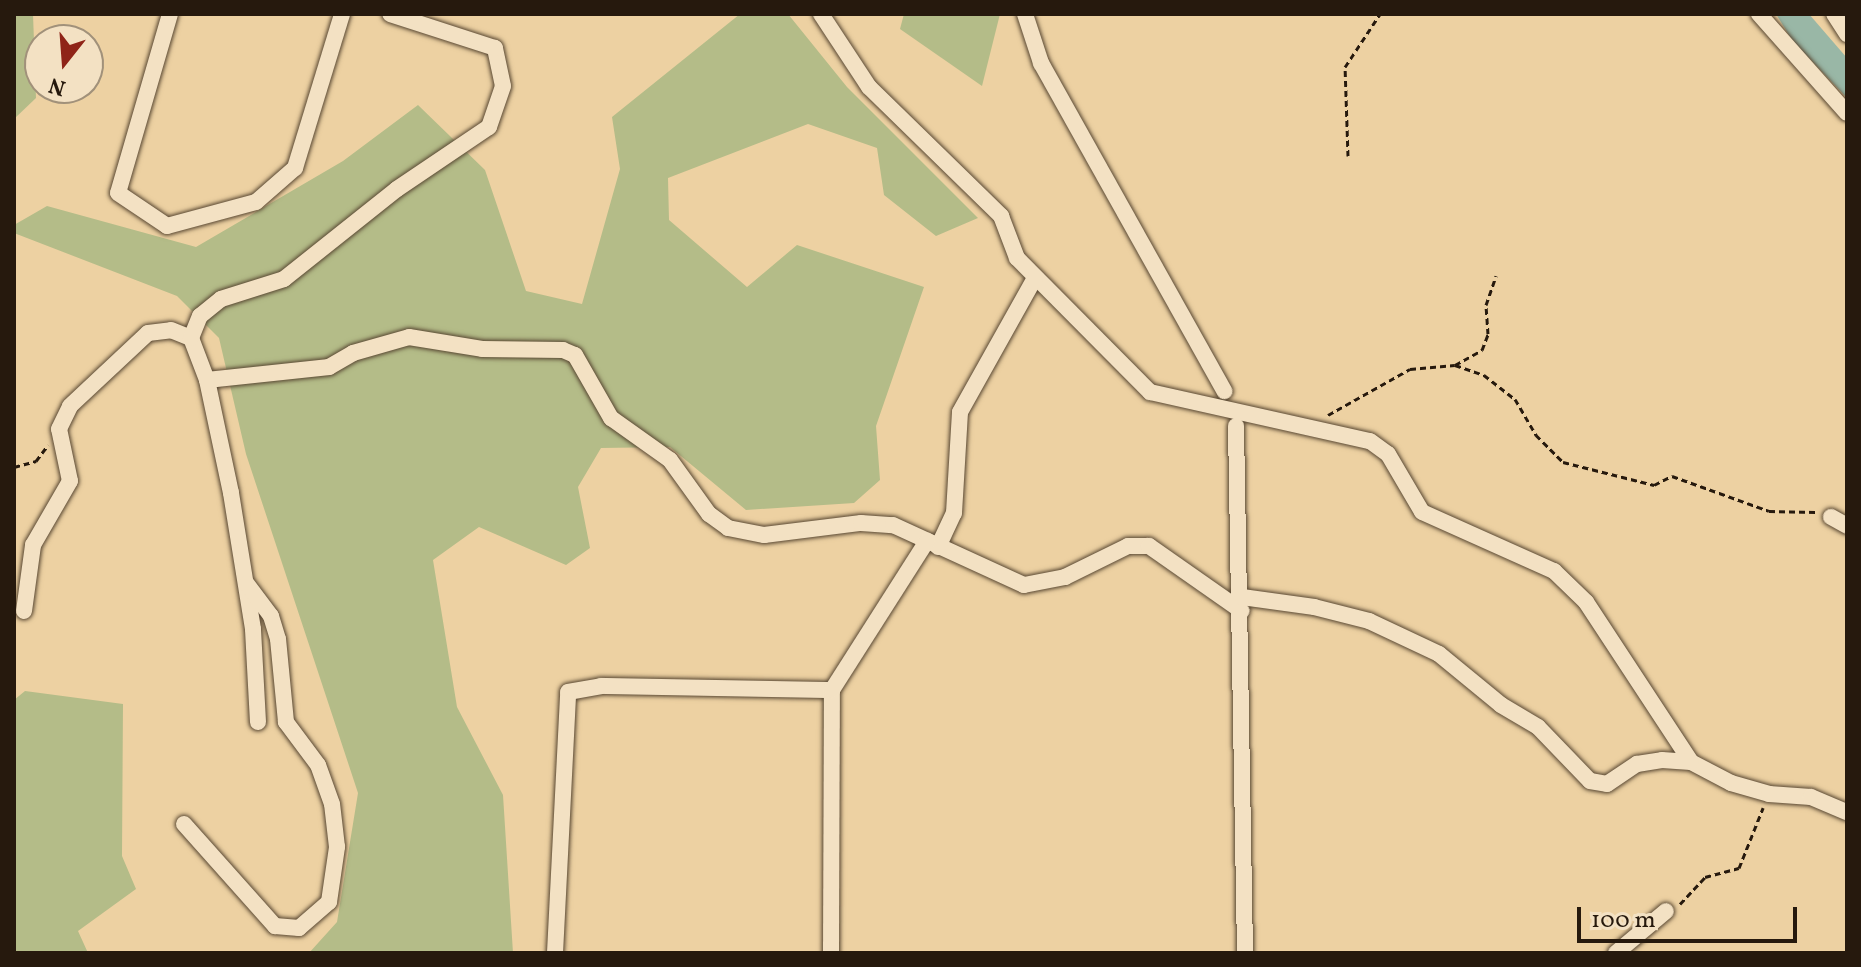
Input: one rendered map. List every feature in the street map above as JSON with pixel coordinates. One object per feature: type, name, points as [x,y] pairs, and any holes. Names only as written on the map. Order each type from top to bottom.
[{"type":"street","points":[[170,14],[118,193],[167,226],[256,202],[295,168],[342,14]]},
{"type":"street","points":[[258,722],[253,629],[207,380],[191,338],[200,316],[221,299],[284,279],[397,189],[489,127],[503,86],[495,48],[390,14]]},
{"type":"street","points":[[821,14],[869,87],[1001,216],[1017,258],[1150,392],[1370,441],[1388,454],[1422,512],[1554,571],[1586,602],[1691,762]]},
{"type":"street","points":[[1025,14],[1041,63],[1224,391]]},
{"type":"street","points":[[1759,14],[1847,113]]},
{"type":"street","points":[[1834,14],[1847,34]]},
{"type":"street","points":[[831,953],[832,690],[954,513],[960,412],[1035,278]]},
{"type":"street","points":[[24,611],[33,545],[70,481],[59,429],[70,406],[96,378],[148,333],[171,330],[191,338]]},
{"type":"street","points":[[207,380],[329,367],[353,353],[409,337],[482,349],[563,350],[575,355],[611,418],[670,460],[709,514],[728,528],[764,535],[877,523],[933,544],[1024,585],[1065,577],[1128,546],[1149,546],[1242,604],[1314,607],[1369,621],[1439,654],[1501,705],[1538,727],[1590,781],[1607,784],[1637,764],[1662,760],[1691,762],[1731,783],[1769,794],[1811,797],[1847,812]]},
{"type":"street","points":[[1236,426],[1242,604],[1245,953]]},
{"type":"street","points":[[1831,517],[1847,526]]},
{"type":"street","points":[[184,824],[275,926],[299,928],[329,902],[337,847],[332,804],[318,765],[286,722],[271,616],[243,579]]},
{"type":"street","points":[[555,953],[568,692],[601,686],[832,690]]},
{"type":"street","points":[[1616,953],[1666,911]]},
{"type":"path","points":[[1348,156],[1345,67],[1380,14]]},
{"type":"path","points":[[1455,365],[1487,344],[1486,305],[1496,276]]},
{"type":"path","points":[[1319,431],[1336,409],[1376,392],[1410,369],[1455,365],[1484,375],[1515,399],[1536,435],[1563,462],[1654,485],[1672,476],[1747,506],[1831,517]]},
{"type":"path","points":[[14,467],[36,461],[59,429]]},
{"type":"path","points":[[1666,911],[1683,902],[1705,877],[1739,868],[1769,794]]},
{"type":"green space","points":[[14,14],[33,14],[33,24],[24,24],[24,104],[30,104],[14,119]]},
{"type":"green space","points":[[740,14],[788,14],[847,87],[978,218],[936,236],[884,195],[877,148],[808,124],[668,178],[669,220],[747,287],[797,245],[924,287],[876,426],[880,480],[854,503],[746,510],[670,447],[601,448],[578,487],[590,548],[566,565],[479,527],[433,560],[457,707],[503,795],[513,953],[309,953],[337,922],[358,793],[246,454],[219,338],[177,296],[14,233],[14,225],[47,206],[196,247],[343,161],[418,105],[485,170],[526,291],[582,304],[620,169],[612,117]]},
{"type":"green space","points":[[904,14],[1000,14],[982,86],[900,29]]},
{"type":"green space","points":[[25,691],[123,704],[122,856],[136,889],[78,931],[88,953],[14,953],[14,700]]},
{"type":"shaded area","points":[[1776,14],[1809,14],[1847,58],[1847,98],[1792,40]]}]
